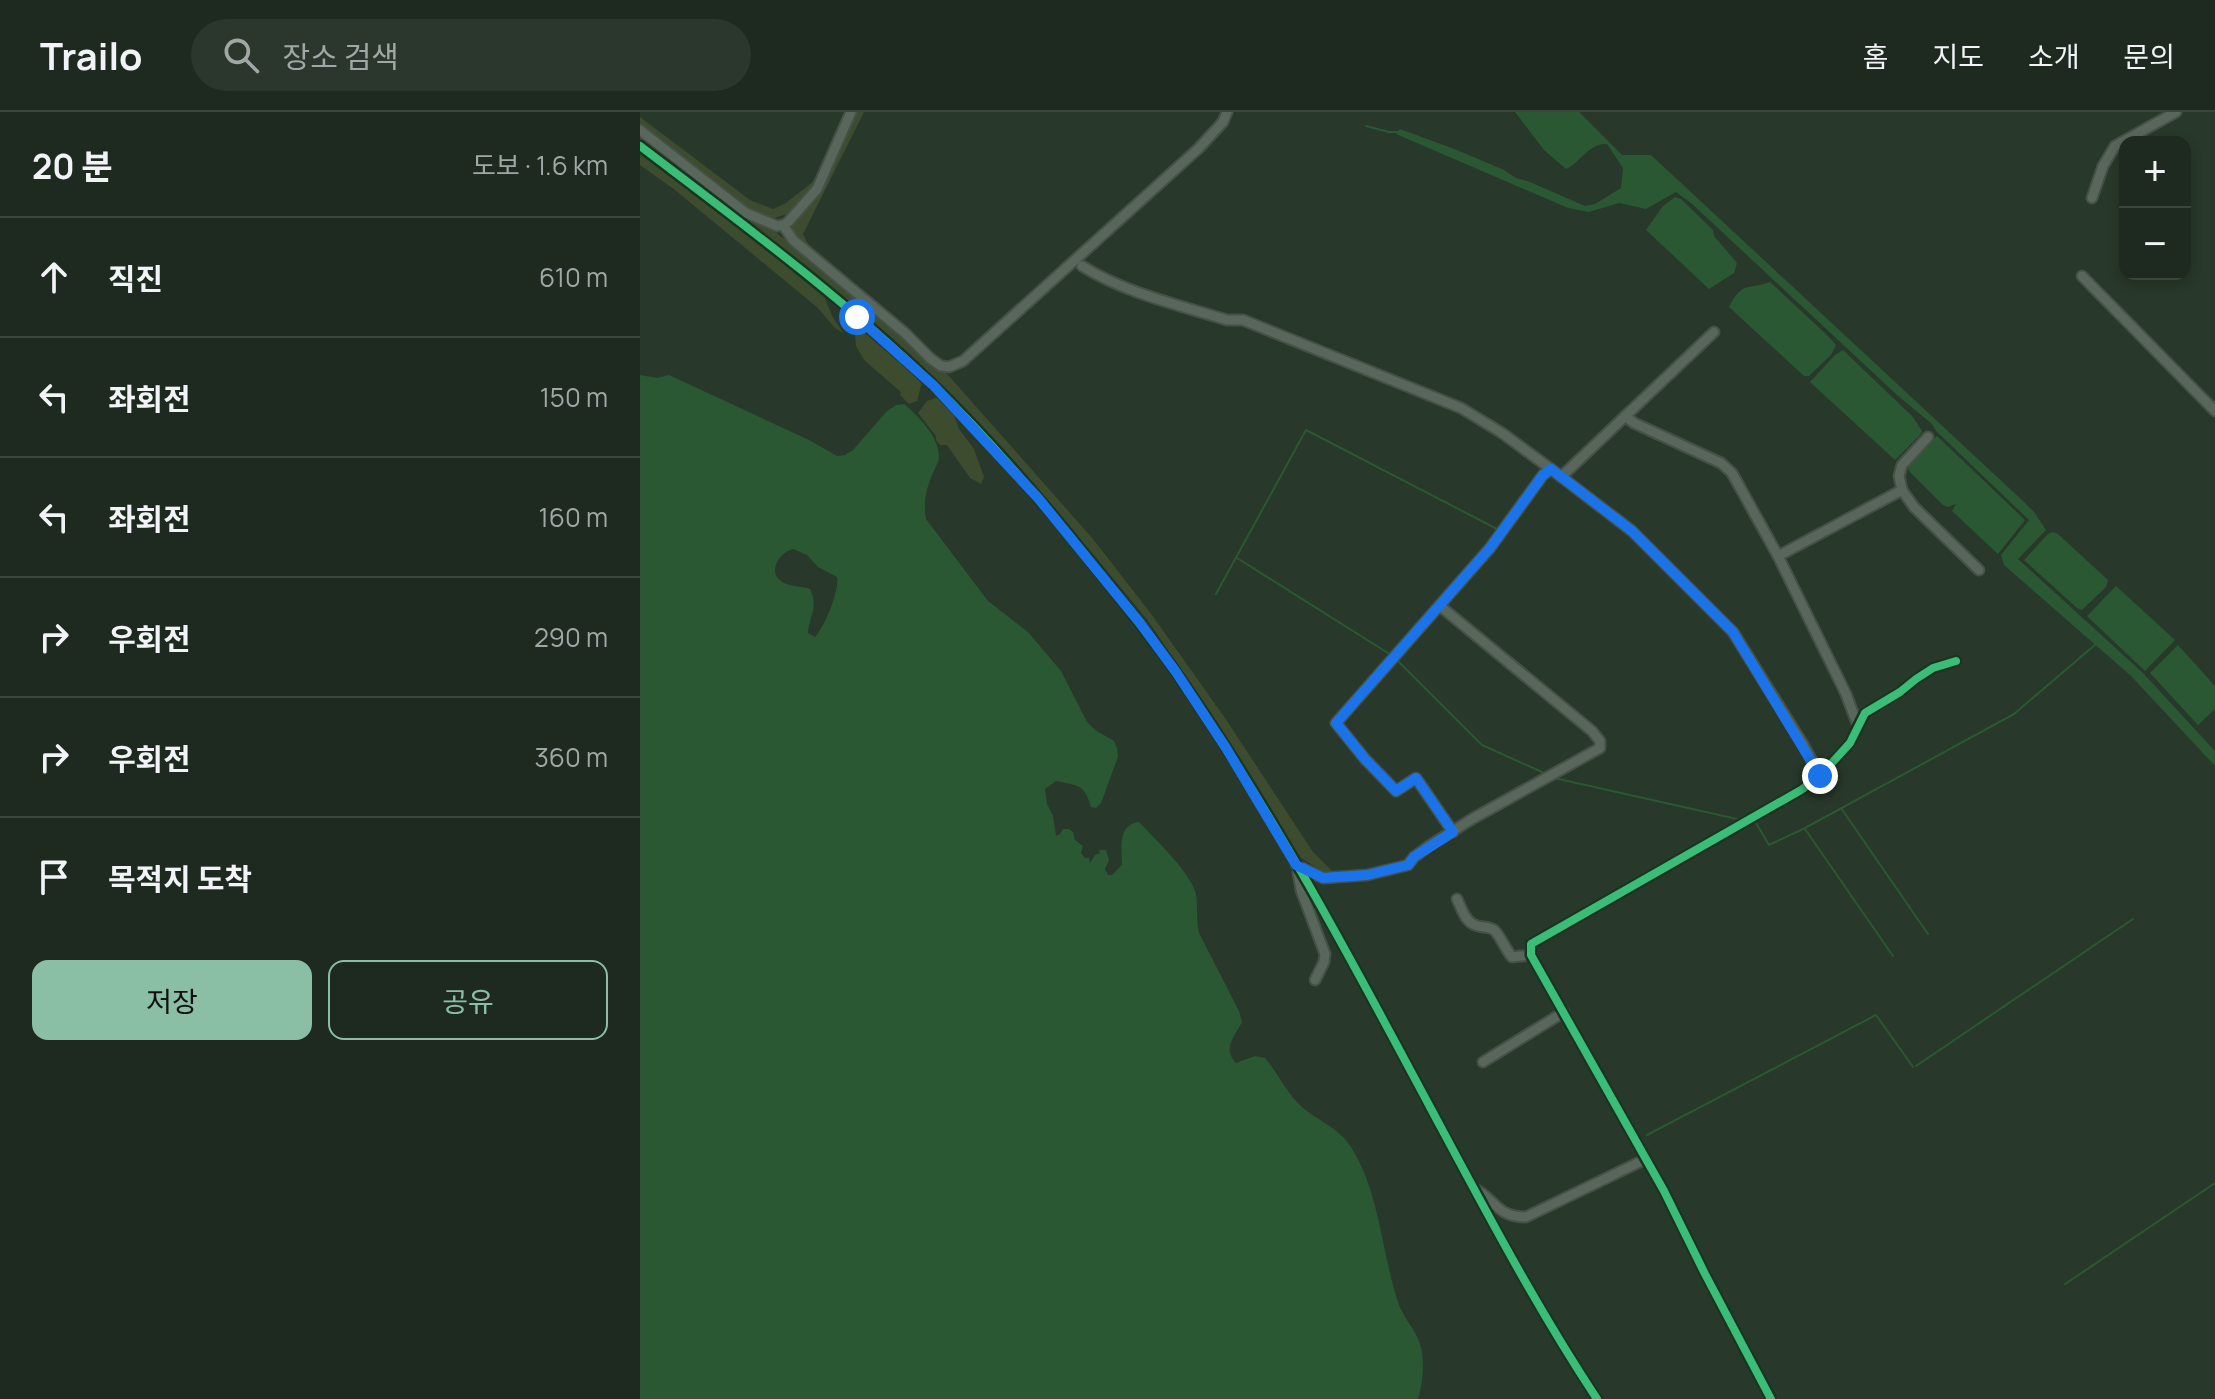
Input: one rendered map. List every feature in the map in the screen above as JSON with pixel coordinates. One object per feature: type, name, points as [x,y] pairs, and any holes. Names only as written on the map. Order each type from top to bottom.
[{"type":"street","points":[[640,130],[746,213],[772,224],[783,225],[817,189],[851,112]]},
{"type":"street","points":[[783,225],[793,240],[893,323],[931,359],[949,367],[963,361],[1199,148],[1223,122],[1227,112]]},
{"type":"street","points":[[2092,198],[2103,166],[2115,146],[2176,112]]},
{"type":"street","points":[[640,146],[809,277],[934,386],[1038,498],[1140,623],[1233,759],[1296,865],[1550,1325],[1597,1399]]},
{"type":"street","points":[[729,215],[746,213]]},
{"type":"street","points":[[1082,266],[1137,291],[1227,320],[1243,320],[1461,408],[1502,433],[1632,531],[1733,632],[1820,776]]},
{"type":"street","points":[[2082,276],[2215,411]]},
{"type":"street","points":[[1561,477],[1714,332]]},
{"type":"street","points":[[1625,416],[1721,463],[1732,473],[1778,556],[1846,694],[1858,726]]},
{"type":"street","points":[[1928,437],[1902,465],[1899,476],[1902,490],[1914,507],[1979,570]]},
{"type":"street","points":[[1453,832],[1416,778],[1396,791],[1336,723],[1490,548],[1543,475],[1551,469]]},
{"type":"street","points":[[1778,556],[1902,490]]},
{"type":"street","points":[[1296,865],[1323,878],[1367,875],[1408,865],[1414,857],[1472,819],[1600,748],[1601,744],[1592,731],[1440,606]]},
{"type":"street","points":[[1771,1399],[1664,1191],[1531,955],[1531,944],[1801,790],[1820,776],[1850,743],[1865,713],[1933,668],[1956,661]]},
{"type":"street","points":[[1296,865],[1301,890],[1325,954],[1315,980]]},
{"type":"street","points":[[1457,899],[1469,922],[1496,932],[1512,957],[1531,955]]},
{"type":"street","points":[[1483,1062],[1564,1012]]},
{"type":"street","points":[[1474,1189],[1500,1211],[1514,1217],[1526,1217],[1646,1159]]},
{"type":"shaded area","points":[[856,112],[864,112],[803,234],[810,248],[796,240],[791,232],[793,223],[823,180]]},
{"type":"shaded area","points":[[1515,112],[1579,112],[1622,155],[1651,155],[2022,500],[2046,530],[2018,559],[2143,673],[2215,751],[2215,766],[2131,676],[2004,565],[2001,555],[2029,520],[1932,424],[1691,203],[1676,192],[1646,209],[1619,203],[1589,212],[1568,208],[1396,134],[1400,129],[1457,150],[1585,206],[1595,204],[1621,188],[1623,168],[1607,144],[1595,146],[1566,169],[1544,150]]},
{"type":"shaded area","points":[[640,117],[750,200],[773,209],[786,203],[815,180],[806,197],[787,214],[775,218],[750,212],[640,125]]},
{"type":"shaded area","points":[[640,152],[747,233],[825,298],[844,334],[818,308],[675,190],[640,165]]},
{"type":"shaded area","points":[[1675,197],[1681,199],[1713,230],[1714,236],[1737,263],[1734,273],[1709,289],[1646,230],[1663,206]]},
{"type":"shaded area","points":[[741,216],[762,223],[793,245],[949,376],[1093,539],[1152,615],[1225,718],[1313,852],[1336,875],[1324,873],[1297,855],[1222,732],[1149,622],[1019,469],[942,388],[890,340]]},
{"type":"shaded area","points":[[1770,282],[1836,345],[1831,355],[1809,376],[1804,376],[1729,307],[1742,290]]},
{"type":"shaded area","points":[[839,311],[922,382],[917,401],[909,404],[900,395],[901,392],[864,360],[856,346],[855,335]]},
{"type":"shaded area","points":[[1843,350],[1912,416],[1922,431],[1895,460],[1810,382]]},
{"type":"shaded area","points":[[640,375],[657,378],[669,375],[837,456],[853,450],[887,411],[904,404],[927,427],[938,449],[939,459],[926,497],[926,519],[988,601],[1028,632],[1061,671],[1087,722],[1114,741],[1117,748],[1118,757],[1101,803],[1096,808],[1091,807],[1086,794],[1075,785],[1056,781],[1045,789],[1056,836],[1063,829],[1073,832],[1075,840],[1083,846],[1081,853],[1089,858],[1090,863],[1100,853],[1099,850],[1106,850],[1109,860],[1105,869],[1108,875],[1112,875],[1122,865],[1124,832],[1139,822],[1187,876],[1196,894],[1199,933],[1242,1022],[1231,1042],[1232,1058],[1236,1063],[1255,1056],[1265,1058],[1297,1102],[1344,1138],[1359,1162],[1374,1201],[1398,1302],[1422,1350],[1420,1393],[1418,1399],[640,1399]],"holes":[[[793,549],[807,555],[818,567],[837,577],[830,608],[815,637],[808,633],[814,607],[810,589],[784,583],[775,569],[779,559],[788,551]]]},
{"type":"shaded area","points":[[938,397],[953,412],[959,429],[974,449],[984,477],[981,484],[970,478],[947,445],[940,445],[918,413],[927,401]]},
{"type":"shaded area","points":[[1937,436],[2025,520],[1998,554],[1952,511],[1956,504],[1943,505],[1908,470],[1916,456]]},
{"type":"shaded area","points":[[2053,532],[2108,580],[2106,587],[2082,610],[2024,560]]},
{"type":"shaded area","points":[[2116,586],[2175,640],[2145,671],[2087,616]]},
{"type":"shaded area","points":[[2178,645],[2215,686],[2215,709],[2198,725],[2150,673]]},
{"type":"waterway","points":[[1366,126],[1400,132]]},
{"type":"waterway","points":[[1216,594],[1306,430],[1497,529]]},
{"type":"waterway","points":[[1237,558],[1391,655]]},
{"type":"waterway","points":[[1755,821],[1769,845],[1805,828],[2014,714],[2096,644]]},
{"type":"waterway","points":[[1396,659],[1482,745],[1544,773]]},
{"type":"waterway","points":[[1554,778],[1737,819]]},
{"type":"waterway","points":[[1841,808],[1928,934]]},
{"type":"waterway","points":[[1805,829],[1893,956]]},
{"type":"waterway","points":[[1916,1066],[2133,919]]},
{"type":"waterway","points":[[1647,1135],[1876,1015],[1913,1067]]},
{"type":"waterway","points":[[2065,1284],[2215,1183]]},
{"type":"cycle path","points":[[640,146],[826,291],[932,384],[1028,486],[1141,626],[1210,723],[1277,831],[1340,940],[1510,1255],[1597,1399]]},
{"type":"cycle path","points":[[1771,1399],[1664,1191],[1531,955],[1531,944],[1801,790],[1820,776],[1850,743],[1865,713],[1933,668],[1956,661]]},
{"type":"route","points":[[857,317],[934,386],[1038,498],[1176,672],[1296,865],[1323,878],[1367,875],[1408,865],[1414,857],[1453,832],[1416,778],[1396,791],[1336,723],[1490,548],[1543,475],[1551,469],[1632,531],[1733,632],[1820,776]]}]
